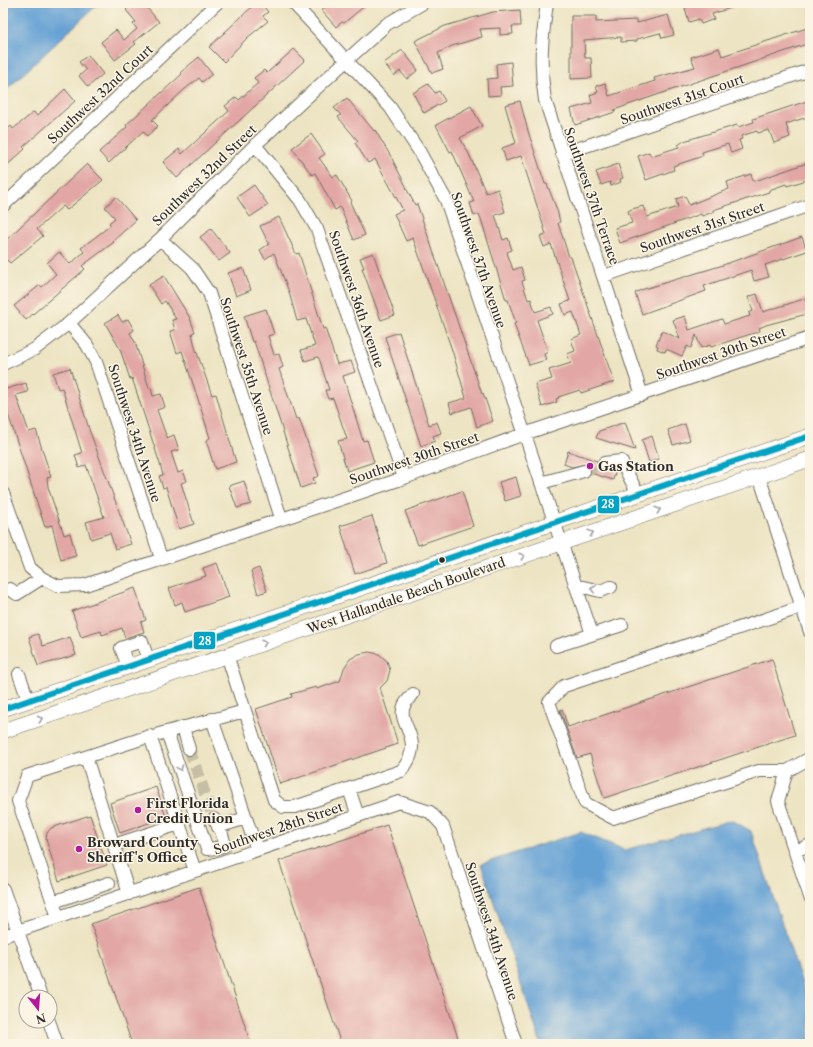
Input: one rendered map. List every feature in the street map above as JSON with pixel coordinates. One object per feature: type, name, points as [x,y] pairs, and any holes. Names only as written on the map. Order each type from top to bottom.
[{"type":"main road","name":"West Hallandale Beach Boulevard","points":[[3,709],[810,436]]},
{"type":"main road","points":[[759,476],[763,469],[772,462],[810,450]]},
{"type":"main road","name":"West Hallandale Beach Boulevard","points":[[3,731],[810,459]]},
{"type":"main road","points":[[227,655],[249,634],[321,610],[339,595]]},
{"type":"main road","points":[[114,694],[133,677],[203,653],[218,636]]},
{"type":"street","name":"Southwest 32nd Court","points":[[3,206],[217,3]]},
{"type":"street","name":"Southwest 37th Avenue","points":[[293,3],[390,107],[419,150],[446,200],[592,634]]},
{"type":"street","name":"Southwest 32nd Street","points":[[3,364],[34,349],[68,323],[160,239],[255,145],[347,60],[387,24],[423,3]]},
{"type":"street","name":"Southwest 37th Terrace","points":[[547,3],[540,51],[540,74],[545,100],[642,395]]},
{"type":"street","name":"Southwest 31st Court","points":[[562,154],[810,70]]},
{"type":"street","name":"Southwest 36th Avenue","points":[[255,145],[300,200],[317,229],[404,478]]},
{"type":"street","name":"Southwest 31st Street","points":[[604,276],[810,205]]},
{"type":"street","name":"Southwest 35th Avenue","points":[[160,239],[192,268],[209,293],[281,518]]},
{"type":"street","name":"Southwest 34th Avenue","points":[[68,323],[87,345],[96,362],[161,558]]},
{"type":"street","name":"Southwest 30th Street","points":[[3,493],[30,568],[42,578],[58,586],[85,585],[161,558],[404,478],[524,434],[810,338]]},
{"type":"street","points":[[604,463],[621,460],[638,494]]},
{"type":"street","points":[[541,484],[584,471]]},
{"type":"street","points":[[759,476],[810,632]]},
{"type":"street","points":[[3,591],[10,589],[17,594],[42,578]]},
{"type":"street","points":[[575,585],[600,591],[611,587]]},
{"type":"street","points":[[802,607],[564,686],[549,702],[584,803],[613,818],[759,771],[787,771],[810,758]]},
{"type":"street","points":[[556,646],[622,625]]},
{"type":"street","points":[[227,655],[274,800],[283,807],[295,807],[402,771],[410,761],[413,752],[411,736],[403,714],[403,707],[413,694]]},
{"type":"street","points":[[19,674],[28,700]]},
{"type":"street","points":[[58,917],[18,801],[27,776],[150,736],[244,711]]},
{"type":"street","points":[[212,719],[257,850]]},
{"type":"street","points":[[183,727],[189,749]]},
{"type":"street","points":[[167,732],[207,849],[224,845],[216,823],[246,818]]},
{"type":"street","points":[[150,736],[195,871]]},
{"type":"street","points":[[86,757],[129,894]]},
{"type":"street","points":[[787,771],[778,801],[810,896]]},
{"type":"street","points":[[349,789],[358,816]]},
{"type":"street","name":"Southwest 28th Street","points":[[3,936],[399,802],[430,812],[443,826]]},
{"type":"street","points":[[114,846],[179,824]]},
{"type":"street","name":"Southwest 34th Avenue","points":[[443,826],[516,1044]]},
{"type":"street","points":[[795,851],[810,846]]},
{"type":"street","points":[[53,902],[109,883]]},
{"type":"street","points":[[3,889],[37,989]]},
{"type":"street","points":[[52,1029],[57,1044]]},
{"type":"water","points":[[3,3],[99,3],[3,93]]},
{"type":"water","points":[[732,820],[751,831],[810,1007],[810,1044],[541,1044],[481,864],[581,832],[625,850]]},
{"type":"building","points":[[134,3],[143,3],[159,22],[134,42],[136,44],[115,60],[101,42],[116,30],[124,40],[137,29],[133,24],[136,22],[126,10]]},
{"type":"building","points":[[256,3],[261,3],[268,12],[263,16],[268,21],[247,38],[224,62],[209,47]]},
{"type":"building","points":[[330,3],[368,3],[344,23],[342,22],[336,27],[321,10]]},
{"type":"building","points":[[699,3],[739,3],[740,5],[712,14],[714,19],[701,24],[699,19],[689,22],[685,8]]},
{"type":"building","points":[[520,10],[521,26],[512,26],[513,34],[500,35],[500,28],[480,29],[482,37],[452,46],[438,53],[443,69],[432,73],[415,41],[445,26],[493,12]]},
{"type":"building","points":[[668,15],[674,35],[662,38],[660,33],[637,39],[637,41],[621,42],[621,37],[584,40],[585,58],[591,58],[592,78],[571,79],[571,16],[596,16],[596,22],[637,20],[637,23]]},
{"type":"building","points":[[810,27],[810,43],[648,98],[614,110],[615,112],[575,125],[571,109],[592,103],[590,95],[598,92],[596,86],[605,83],[609,96],[655,81],[654,78],[695,67],[691,57],[719,48],[722,56]]},
{"type":"building","points":[[294,49],[305,60],[177,178],[163,162],[179,149],[182,154],[229,111],[225,106],[236,97],[239,100],[258,83],[254,78],[264,70],[267,73]]},
{"type":"building","points":[[402,50],[418,70],[407,79],[400,71],[394,76],[384,63]]},
{"type":"building","points":[[88,55],[103,74],[88,87],[79,76],[86,70],[79,62]]},
{"type":"building","points":[[199,57],[212,74],[202,82],[199,78],[185,89],[152,120],[158,126],[147,136],[143,131],[109,163],[99,152],[182,74],[181,72]]},
{"type":"building","points":[[511,62],[513,86],[500,87],[501,95],[488,96],[487,79],[497,78],[496,64]]},
{"type":"building","points":[[428,84],[435,93],[439,91],[445,101],[424,113],[413,93]]},
{"type":"building","points":[[65,89],[75,101],[23,147],[25,149],[3,169],[3,133],[11,126],[13,129],[34,112],[37,116]]},
{"type":"building","points":[[347,98],[374,131],[375,130],[390,155],[415,205],[417,204],[482,394],[483,393],[493,421],[477,427],[471,407],[452,413],[449,403],[466,398],[452,350],[413,238],[406,241],[394,214],[403,210],[375,159],[368,163],[355,143],[358,141],[338,117],[341,115],[334,108]]},
{"type":"building","points":[[810,100],[810,116],[786,124],[790,137],[774,143],[769,130],[758,133],[757,131],[741,136],[742,139],[739,140],[742,149],[731,153],[728,144],[702,152],[703,155],[700,157],[673,166],[674,170],[646,180],[638,156],[649,152],[651,156],[679,147],[678,145],[684,141],[737,125],[738,127],[754,122],[753,119]]},
{"type":"building","points":[[520,101],[545,184],[547,184],[557,210],[560,222],[558,223],[569,257],[571,257],[614,382],[581,393],[580,390],[558,397],[559,398],[556,399],[557,402],[542,407],[535,384],[552,379],[549,370],[571,363],[567,354],[575,351],[571,339],[581,335],[573,312],[565,315],[561,304],[570,301],[551,244],[544,247],[540,236],[546,234],[521,156],[506,161],[502,148],[516,143],[505,105]]},
{"type":"building","points":[[471,106],[482,126],[460,138],[469,154],[486,193],[498,189],[505,212],[495,215],[503,240],[508,238],[512,250],[507,252],[513,270],[521,267],[525,280],[522,281],[528,300],[531,299],[535,312],[551,307],[553,314],[537,320],[548,352],[544,354],[546,360],[529,365],[514,324],[516,323],[508,300],[506,300],[481,219],[479,214],[474,216],[470,203],[474,202],[452,151],[450,152],[436,125]]},
{"type":"building","points":[[311,134],[325,154],[319,158],[333,177],[337,175],[352,201],[350,202],[365,235],[354,240],[340,207],[335,210],[315,173],[312,175],[292,148]]},
{"type":"building","points":[[810,162],[810,179],[787,186],[786,184],[769,190],[769,192],[713,210],[713,212],[702,216],[701,214],[620,243],[615,228],[632,223],[628,211],[632,209],[643,206],[647,217],[678,207],[676,199],[685,196],[689,205],[729,189],[727,182],[751,174],[753,181],[755,181]]},
{"type":"building","points":[[87,164],[103,180],[67,210],[63,206],[37,229],[43,236],[10,263],[7,260],[3,263],[3,243]]},
{"type":"building","points":[[618,164],[623,178],[620,179],[621,182],[611,186],[610,182],[601,185],[596,172]]},
{"type":"building","points":[[254,185],[268,205],[250,217],[237,197]]},
{"type":"building","points":[[116,197],[136,220],[113,241],[114,242],[82,266],[85,269],[26,320],[14,306],[40,285],[42,287],[56,274],[47,263],[59,252],[70,264],[84,252],[81,248],[111,225],[109,223],[115,218],[105,207]]},
{"type":"building","points":[[279,217],[296,254],[299,253],[323,329],[325,328],[337,364],[351,361],[355,372],[343,376],[363,441],[367,440],[374,462],[347,471],[338,441],[347,439],[333,398],[328,399],[325,390],[329,390],[320,361],[318,357],[305,361],[301,350],[315,346],[306,319],[297,321],[289,292],[274,253],[265,259],[260,250],[269,244],[260,226]]},
{"type":"building","points":[[211,229],[230,253],[219,261],[200,237]]},
{"type":"building","points":[[802,237],[807,251],[765,265],[769,277],[754,281],[751,270],[704,286],[706,291],[642,314],[635,293],[641,290],[720,266]]},
{"type":"building","points":[[373,253],[395,315],[381,320],[362,268],[364,268],[360,258]]},
{"type":"building","points":[[243,268],[251,290],[236,296],[228,273]]},
{"type":"building","points":[[164,276],[190,318],[195,332],[192,333],[195,347],[212,395],[216,394],[236,462],[215,469],[206,440],[210,438],[198,399],[182,351],[177,353],[170,331],[175,330],[172,320],[176,319],[165,301],[161,304],[149,285]]},
{"type":"building","points":[[757,294],[763,312],[810,297],[810,313],[766,325],[759,328],[760,331],[711,347],[710,345],[701,348],[696,335],[691,348],[687,346],[682,356],[666,349],[665,352],[657,349],[658,346],[656,345],[662,331],[680,339],[673,320],[685,316],[689,330],[722,319],[724,324],[750,316],[749,313],[753,311],[748,297]]},
{"type":"building","points":[[266,309],[274,334],[268,336],[274,355],[279,354],[283,367],[279,369],[296,419],[299,418],[319,476],[313,478],[315,483],[301,488],[254,341],[252,342],[244,316]]},
{"type":"building","points":[[118,315],[122,322],[128,319],[134,330],[130,333],[135,342],[149,388],[151,388],[153,396],[161,394],[165,407],[157,410],[167,438],[174,435],[179,450],[171,452],[178,473],[183,471],[187,481],[181,483],[194,524],[179,529],[166,487],[163,488],[159,476],[163,475],[160,464],[132,378],[130,379],[120,349],[105,323]]},
{"type":"building","points":[[399,332],[429,425],[437,422],[441,433],[433,436],[435,441],[421,446],[385,337]]},
{"type":"building","points":[[70,368],[90,432],[131,544],[115,549],[110,533],[91,539],[86,522],[104,517],[86,465],[79,468],[75,455],[82,453],[62,388],[58,389],[53,373]]},
{"type":"building","points":[[26,383],[28,392],[16,395],[29,432],[36,430],[51,477],[47,478],[48,487],[64,535],[70,533],[76,556],[61,560],[52,525],[45,527],[8,414],[6,414],[3,405],[3,390]]},
{"type":"building","points":[[625,422],[635,450],[596,438],[599,431]]},
{"type":"building","points":[[685,424],[690,440],[673,445],[668,430]]},
{"type":"building","points":[[652,436],[659,459],[649,462],[642,440]]},
{"type":"building","name":"Gas Station","points":[[568,451],[597,461],[598,467],[601,470],[616,469],[613,480],[591,473],[591,469],[586,464],[572,467],[564,464]]},
{"type":"building","points":[[516,477],[521,496],[505,501],[499,482]]},
{"type":"building","points":[[244,481],[251,504],[237,508],[229,486]]},
{"type":"building","points":[[462,491],[473,526],[418,545],[405,511]]},
{"type":"building","points":[[372,516],[387,563],[355,574],[340,526]]},
{"type":"building","points":[[217,563],[229,597],[185,612],[182,602],[175,605],[169,588],[206,576],[203,568]]},
{"type":"building","points":[[259,568],[267,591],[258,594],[251,571]]},
{"type":"building","points":[[135,588],[146,620],[141,622],[144,632],[125,638],[122,628],[102,635],[101,631],[81,637],[72,611]]},
{"type":"building","points":[[38,634],[43,646],[70,637],[76,655],[38,666],[29,637]]},
{"type":"building","points":[[369,652],[379,654],[387,661],[390,670],[387,681],[380,688],[398,744],[280,784],[256,709],[292,697],[291,694],[316,687],[317,689],[340,681],[344,668],[350,659],[359,654]]},
{"type":"building","points":[[772,659],[795,735],[604,798],[590,754],[577,758],[560,710],[562,709],[568,727]]},
{"type":"building","name":"First Florida Credit Union","points":[[156,787],[166,817],[120,833],[110,803]]},
{"type":"building","points":[[90,815],[107,865],[59,881],[46,839],[47,833],[51,828]]},
{"type":"building","points":[[387,825],[460,1044],[341,1044],[279,861]]},
{"type":"building","points":[[199,887],[251,1044],[132,1044],[91,924]]},
{"type":"tunnel","points":[[584,471],[604,463]]},
{"type":"tunnel","points":[[189,749],[214,819]]},
{"type":"transit line","name":"28","points":[[3,709],[810,436]]},
{"type":"place","name":"Gas Station","points":[[590,466]]},
{"type":"place","name":"First Florida Credit Union","points":[[138,810]]},
{"type":"place","name":"Broward County Sheriff's Office","points":[[79,849]]}]
